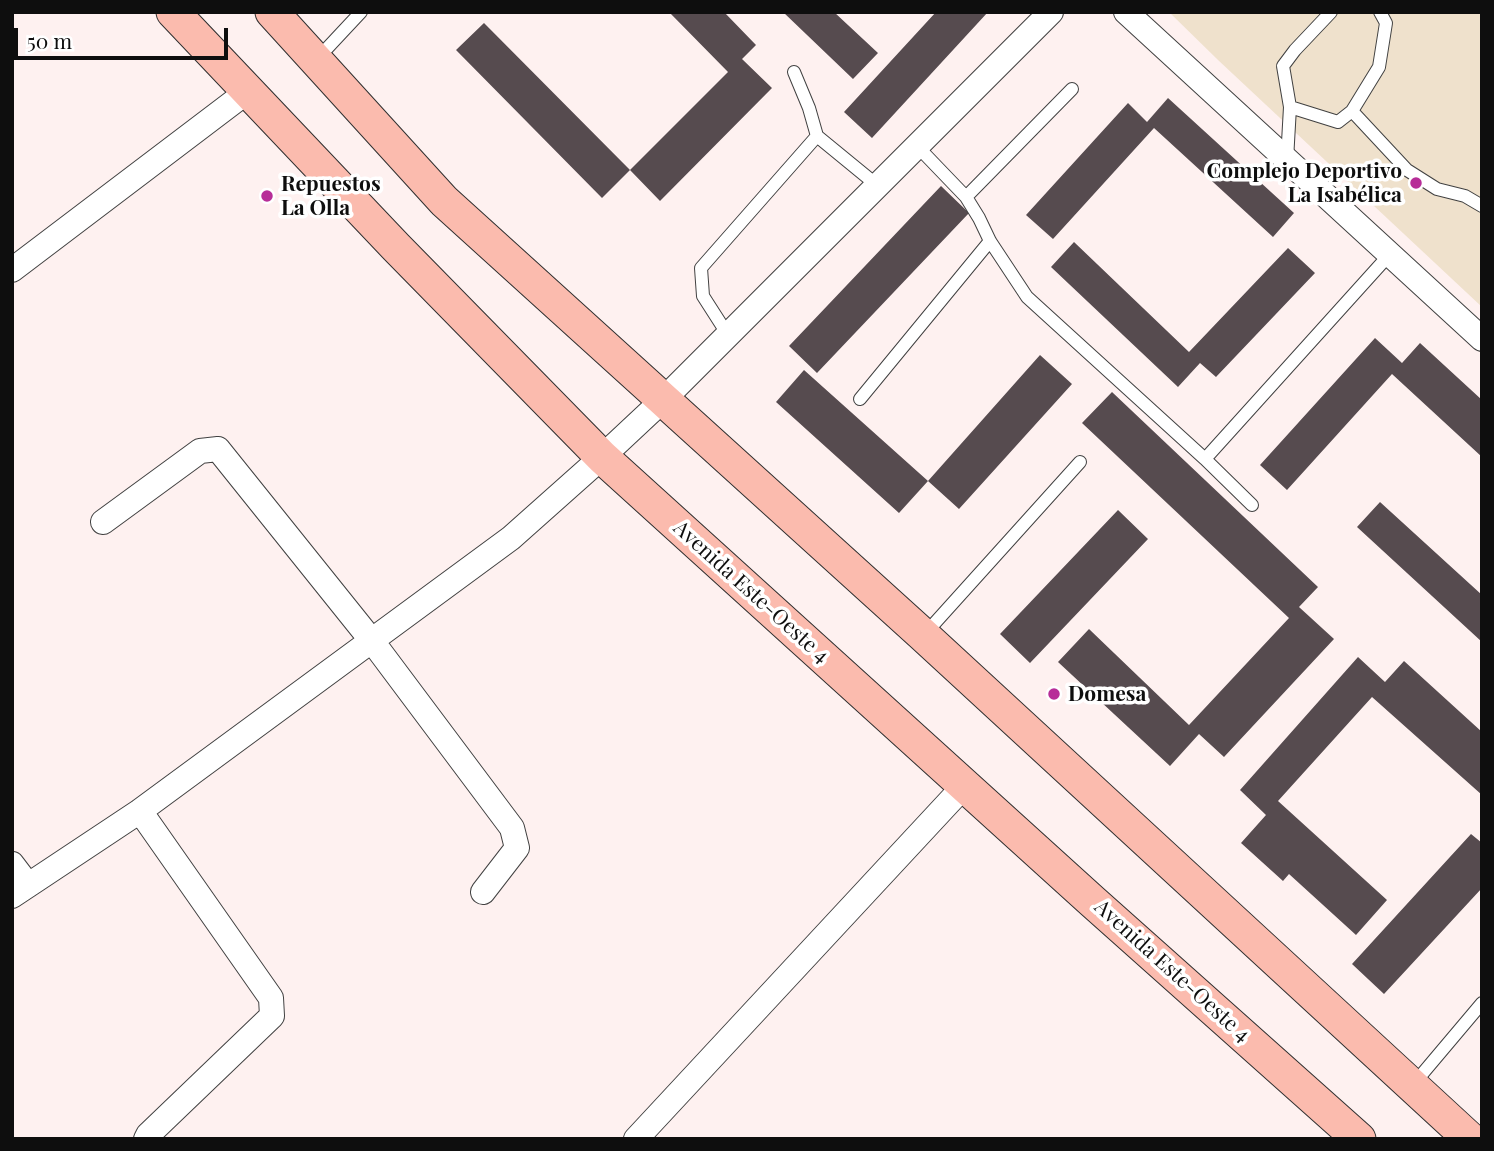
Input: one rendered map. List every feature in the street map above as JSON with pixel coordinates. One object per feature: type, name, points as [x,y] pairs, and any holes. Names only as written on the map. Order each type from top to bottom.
[{"type":"main road","name":"Avenida Este-Oeste 4","points":[[173,12],[396,247],[602,457],[1346,1134]]},
{"type":"main road","points":[[272,12],[444,201],[923,635],[1470,1139]]},
{"type":"street","points":[[12,864],[20,891],[140,811],[511,538],[664,399],[1051,12]]},
{"type":"street","points":[[1126,12],[1482,339]]},
{"type":"street","points":[[12,271],[248,91]]},
{"type":"street","points":[[103,522],[200,451],[218,449],[372,641],[512,828],[517,848],[482,892]]},
{"type":"street","points":[[636,1139],[965,785]]},
{"type":"street","points":[[140,811],[271,998],[272,1016],[146,1139]]},
{"type":"lane","points":[[316,60],[361,12]]},
{"type":"lane","points":[[1287,160],[1290,107],[1283,66],[1331,12]]},
{"type":"lane","points":[[1290,107],[1338,122],[1352,111],[1379,67],[1386,23],[1380,12]]},
{"type":"lane","points":[[794,72],[817,136],[878,186]]},
{"type":"lane","points":[[965,197],[1072,89]]},
{"type":"lane","points":[[1352,111],[1407,170],[1437,189],[1465,196],[1482,206]]},
{"type":"lane","points":[[728,335],[703,296],[701,268],[817,136]]},
{"type":"lane","points":[[917,146],[965,197],[1027,297],[1252,505]]},
{"type":"lane","points":[[860,399],[990,241]]},
{"type":"lane","points":[[1205,459],[1390,254]]},
{"type":"lane","points":[[923,635],[1080,462]]},
{"type":"lane","points":[[1412,1086],[1482,1003]]},
{"type":"shaded area","name":"Complejo Deportivo La Isabélica","points":[[1169,12],[1482,12],[1482,307],[1218,60]]},
{"type":"building","points":[[669,12],[724,12],[756,45],[742,59],[772,88],[660,201],[630,170],[728,72]]},
{"type":"building","points":[[783,12],[834,12],[878,53],[853,79]]},
{"type":"building","points":[[936,12],[988,12],[872,138],[844,112]]},
{"type":"building","points":[[484,23],[630,170],[602,198],[456,50]]},
{"type":"building","points":[[1168,98],[1294,213],[1273,237],[1154,128],[1053,239],[1026,215],[1128,103],[1147,122]]},
{"type":"building","points":[[941,186],[969,213],[817,373],[789,346]]},
{"type":"building","points":[[1074,242],[1189,352],[1288,248],[1315,273],[1216,377],[1200,363],[1178,387],[1051,267]]},
{"type":"building","points":[[1375,338],[1402,363],[1420,343],[1482,400],[1482,457],[1392,374],[1287,490],[1260,465]]},
{"type":"building","points":[[1040,355],[1072,384],[959,509],[928,481]]},
{"type":"building","points":[[804,370],[928,481],[899,513],[776,402]]},
{"type":"building","points":[[1112,392],[1318,587],[1299,607],[1334,639],[1224,757],[1199,734],[1170,766],[1058,662],[1089,629],[1189,725],[1289,618],[1082,423]]},
{"type":"building","points":[[1380,502],[1482,595],[1482,642],[1357,527]]},
{"type":"building","points":[[1118,510],[1148,539],[1030,663],[1000,634]]},
{"type":"building","points":[[1358,657],[1385,682],[1404,661],[1482,732],[1482,795],[1372,697],[1278,801],[1387,900],[1356,935],[1289,874],[1283,881],[1241,843],[1266,815],[1240,790]]},
{"type":"building","points":[[1471,834],[1482,843],[1482,888],[1384,994],[1352,964]]},
{"type":"place","name":"Complejo Deportivo La Isabélica","points":[[1416,183]]},
{"type":"place","name":"Repuestos La Olla","points":[[267,196]]},
{"type":"place","name":"Domesa","points":[[1054,694]]}]
